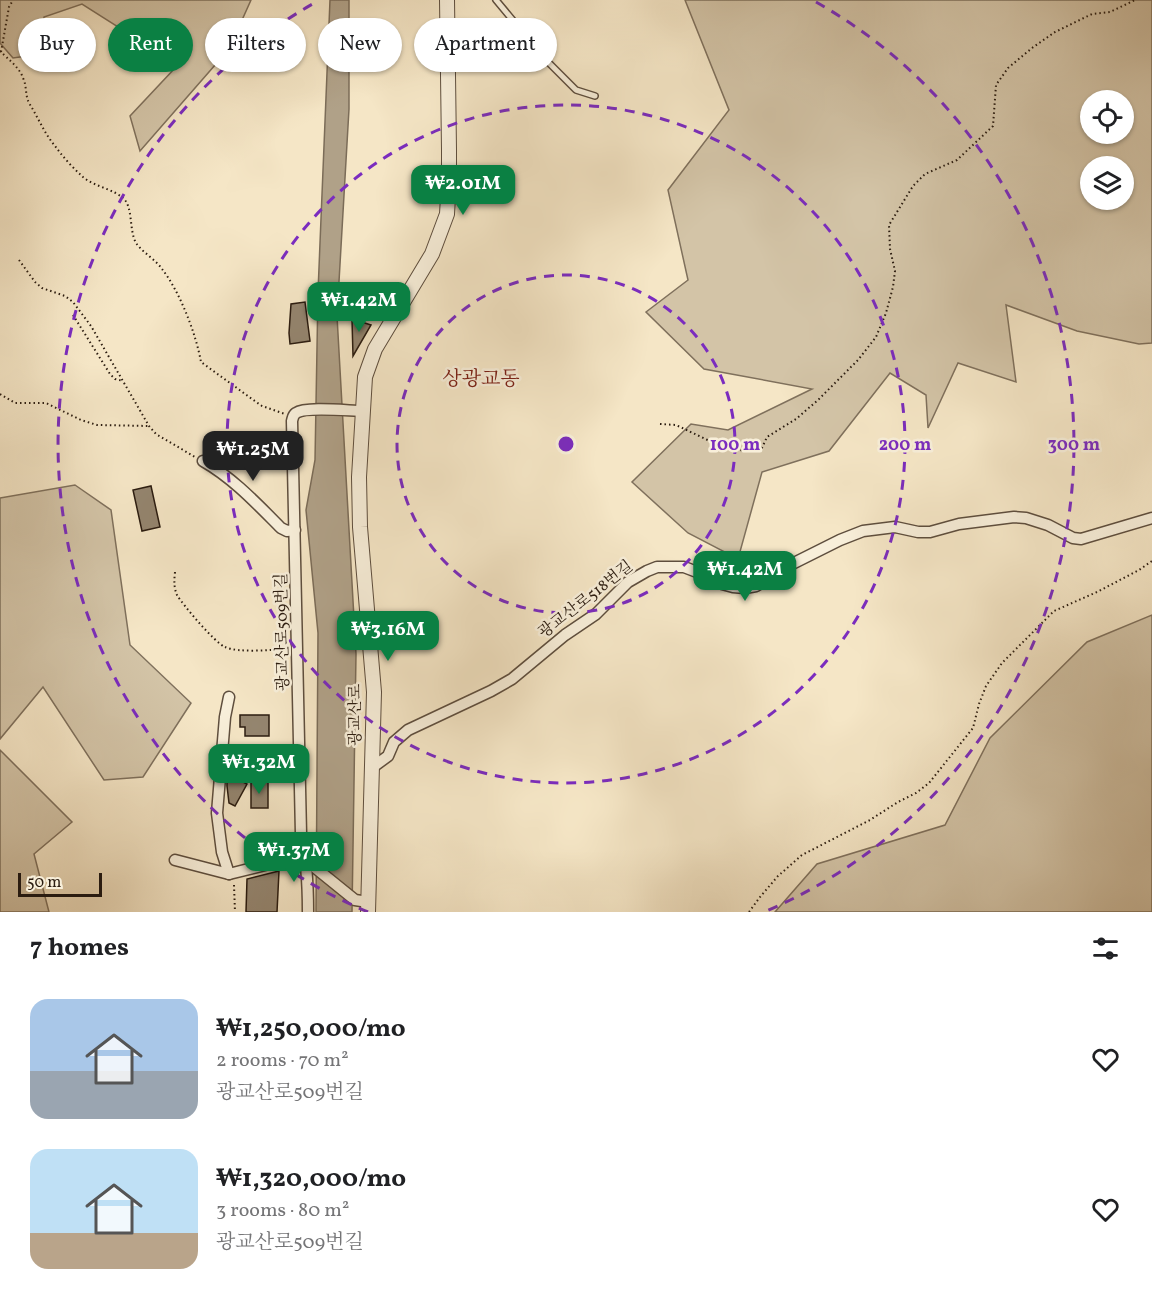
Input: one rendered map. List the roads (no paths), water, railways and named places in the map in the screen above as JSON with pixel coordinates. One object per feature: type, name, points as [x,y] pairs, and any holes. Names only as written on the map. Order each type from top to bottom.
[{"type":"street","name":"광교산로","points":[[364,905],[373,767],[374,693],[360,527],[359,477],[365,377],[375,349],[432,254],[447,214],[449,150],[447,0]]},
{"type":"street","name":"광교산로509번길","points":[[363,411],[308,409],[295,414],[292,421],[301,834],[305,852],[313,866],[364,905]]},
{"type":"street","points":[[203,461],[217,469],[281,528],[287,531],[295,530]]},
{"type":"street","name":"광교산로518번길","points":[[373,767],[388,756],[394,742],[408,730],[492,691],[512,679],[565,635],[596,614],[628,582],[657,567],[684,567],[722,584],[744,588],[756,586],[786,567],[863,531],[895,527],[930,532],[959,524],[1014,517],[1048,525],[1073,538],[1081,539],[1152,518]]},
{"type":"street","points":[[229,697],[225,717],[217,813],[222,852],[230,873]]},
{"type":"street","points":[[175,860],[230,873],[293,858],[305,852],[308,912]]},
{"type":"lane","points":[[496,0],[545,59],[576,90],[595,96]]},
{"type":"district","name":"상광교동","points":[[481,380]]}]
